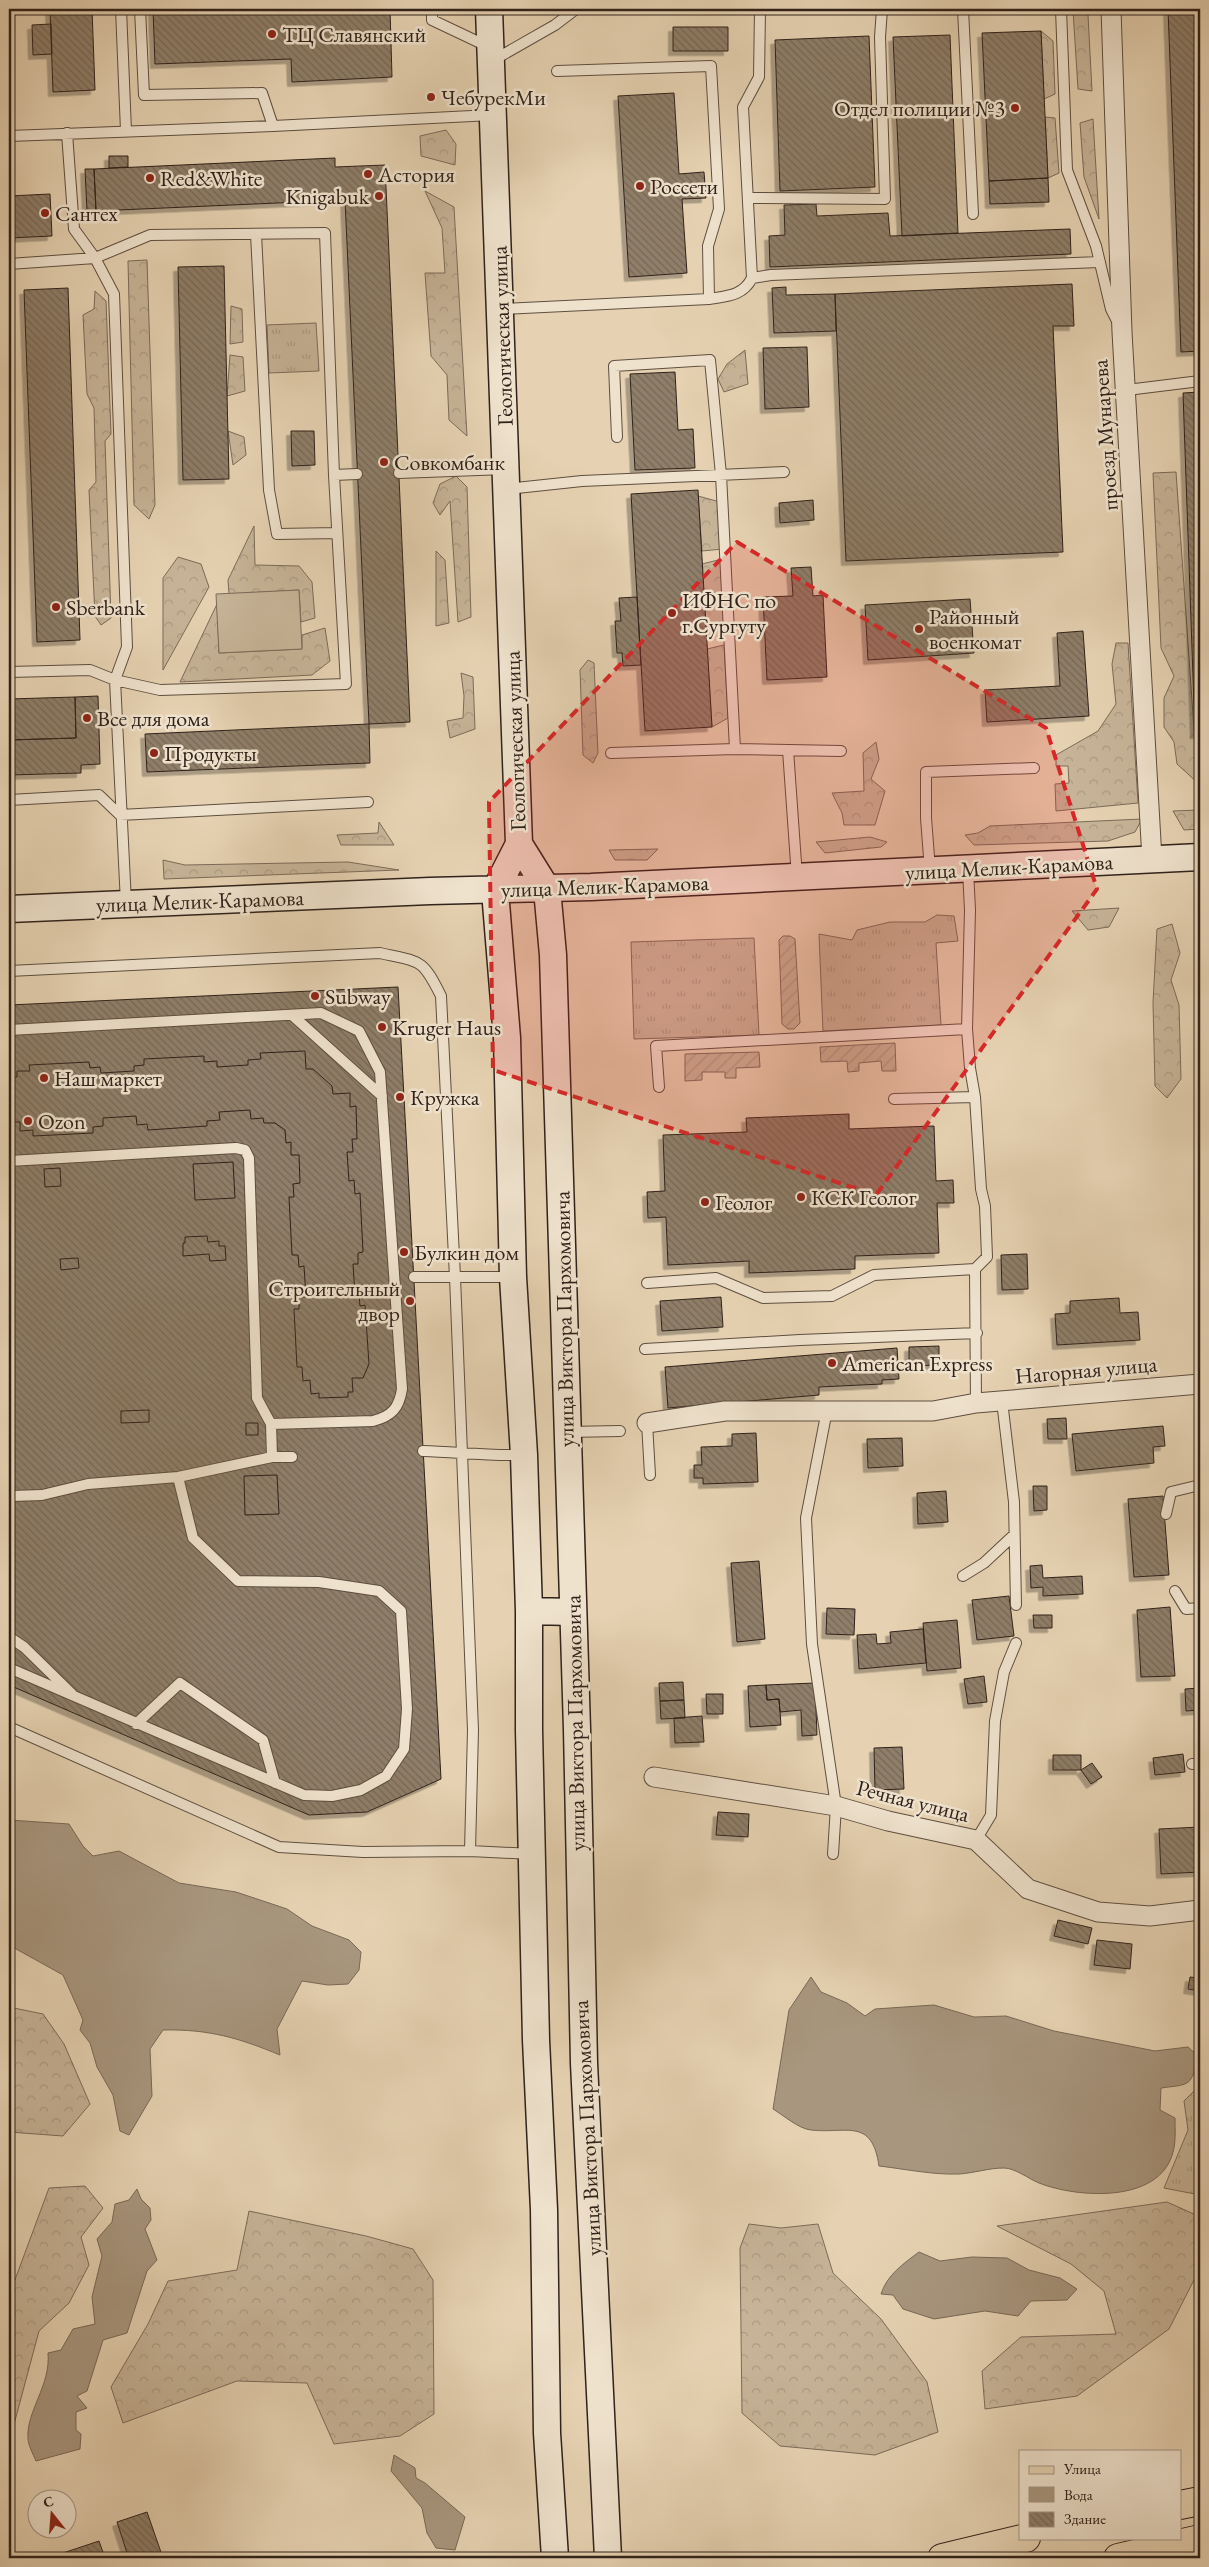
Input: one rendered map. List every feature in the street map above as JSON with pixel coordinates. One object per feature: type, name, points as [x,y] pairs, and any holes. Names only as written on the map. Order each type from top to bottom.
[{"type":"main road","name":"Геологическая улица","points":[[490,9],[518,844],[495,891]]},
{"type":"main road","name":"Геологическая улица","points":[[518,844],[547,889]]},
{"type":"main road","name":"улица Мелик-Карамова","points":[[9,909],[430,891],[547,889],[1200,857]]},
{"type":"main road","name":"улица Виктора Пархомовича","points":[[547,889],[553,955],[559,1130],[584,2064],[608,2558]]},
{"type":"main road","name":"улица Виктора Пархомовича","points":[[495,891],[507,1038],[513,1277],[524,1455],[529,1611],[536,2040],[544,2210],[547,2432],[554,2558]]},
{"type":"main road","points":[[529,1611],[573,1612]]},
{"type":"main road","points":[[1182,2505],[1200,2501]]},
{"type":"main road","points":[[1118,2558],[1200,2539]]},
{"type":"main road","points":[[942,2558],[1019,2540]]},
{"type":"street","name":"проезд Мунарева","points":[[1111,9],[1122,332],[1127,390],[1152,859]]},
{"type":"street","name":"Нагорная улица","points":[[648,1423],[726,1411],[933,1411],[976,1403],[1200,1384]]},
{"type":"street","name":"Речная улица","points":[[654,1777],[836,1806],[888,1821],[976,1840],[1028,1889],[1098,1912],[1150,1916],[1200,1910]]},
{"type":"lane","points":[[121,9],[126,131]]},
{"type":"lane","points":[[140,9],[144,96],[262,92],[273,126]]},
{"type":"lane","points":[[432,9],[432,20],[491,55],[555,25],[576,9]]},
{"type":"lane","points":[[748,198],[885,199],[880,37],[882,9]]},
{"type":"lane","points":[[963,9],[973,214]]},
{"type":"lane","points":[[1061,9],[1067,170],[1096,246],[1111,309],[1122,332]]},
{"type":"lane","points":[[501,309],[708,299],[734,296],[747,289],[752,278],[743,107],[759,76],[759,12]]},
{"type":"lane","points":[[557,71],[711,66],[719,209],[708,246],[708,299]]},
{"type":"lane","points":[[9,136],[494,115]]},
{"type":"lane","points":[[67,133],[74,229],[95,258],[114,294],[126,647],[115,680],[120,815],[126,904]]},
{"type":"lane","points":[[9,264],[95,258],[150,235],[324,233],[334,475],[346,684],[160,690],[115,680],[90,670],[9,672]]},
{"type":"lane","points":[[256,234],[269,490],[277,534],[337,533]]},
{"type":"lane","points":[[752,278],[781,274],[1100,262]]},
{"type":"lane","points":[[617,437],[614,366],[710,360],[721,476],[735,749]]},
{"type":"lane","points":[[1127,390],[1200,381]]},
{"type":"lane","points":[[399,473],[507,479],[582,480],[721,476],[784,472]]},
{"type":"lane","points":[[334,475],[357,474]]},
{"type":"lane","points":[[612,753],[735,749],[840,751]]},
{"type":"lane","points":[[788,750],[797,877]]},
{"type":"lane","points":[[930,871],[926,818],[926,772],[1034,768]]},
{"type":"lane","points":[[9,800],[99,795],[120,815],[368,802]]},
{"type":"lane","points":[[647,1283],[716,1278],[763,1298],[832,1296],[874,1275],[975,1270],[987,1257],[985,1206],[981,1189],[975,1097],[970,1068],[967,1030],[970,910],[968,869]]},
{"type":"lane","points":[[9,971],[380,953],[414,960],[427,968],[441,996],[456,1277],[461,1452],[473,1730],[470,1851]]},
{"type":"lane","points":[[9,1030],[321,1013],[359,1031],[380,1072],[402,1389],[399,1404],[387,1417],[373,1421],[271,1424]]},
{"type":"lane","points":[[292,1015],[382,1096]]},
{"type":"lane","points":[[659,1087],[656,1046],[967,1030]]},
{"type":"lane","points":[[894,1099],[975,1097]]},
{"type":"lane","points":[[9,1161],[236,1148],[245,1150],[249,1158],[258,1398],[271,1424],[272,1457]]},
{"type":"lane","points":[[975,1270],[977,1333],[976,1403]]},
{"type":"lane","points":[[414,1277],[513,1277]]},
{"type":"lane","points":[[645,1349],[800,1340],[977,1333]]},
{"type":"lane","points":[[1002,1402],[1014,1502],[1016,1605]]},
{"type":"lane","points":[[827,1410],[806,1518],[812,1644],[836,1806],[833,1854]]},
{"type":"lane","points":[[648,1423],[650,1475]]},
{"type":"lane","points":[[567,1432],[620,1431]]},
{"type":"lane","points":[[423,1451],[461,1452],[480,1456],[524,1455]]},
{"type":"lane","points":[[9,1494],[12,1496],[42,1495],[88,1484],[178,1477],[272,1457],[292,1457]]},
{"type":"lane","points":[[9,1668],[304,1795],[332,1796],[361,1790],[386,1776],[404,1749],[406,1709],[402,1611],[379,1592],[319,1582],[238,1581],[193,1538],[178,1477]]},
{"type":"lane","points":[[1166,1514],[1171,1492],[1200,1485]]},
{"type":"lane","points":[[963,1576],[984,1563],[1014,1535]]},
{"type":"lane","points":[[1175,1591],[1186,1609],[1200,1608]]},
{"type":"lane","points":[[9,1637],[24,1647],[76,1698]]},
{"type":"lane","points":[[976,1840],[991,1815],[994,1722],[1004,1672],[1016,1643]]},
{"type":"lane","points":[[136,1724],[180,1683],[263,1740],[276,1783]]},
{"type":"lane","points":[[9,1727],[279,1846],[363,1852],[470,1851],[532,1854]]},
{"type":"highlighted area","points":[[737,542],[1046,728],[1097,889],[876,1195],[493,1070],[489,802]]},
{"type":"green space","points":[[1073,10],[1088,15],[1092,91],[1078,89]]},
{"type":"green space","points":[[1041,31],[1053,41],[1055,94],[1044,99]]},
{"type":"green space","points":[[1045,117],[1055,118],[1059,173],[1048,178]]},
{"type":"green space","points":[[1093,119],[1099,219],[1084,177],[1080,123]]},
{"type":"green space","points":[[446,130],[456,144],[455,165],[421,156],[420,136]]},
{"type":"green space","points":[[425,191],[454,207],[467,436],[449,420],[447,375],[431,356],[425,273],[445,273],[442,228]]},
{"type":"green space","points":[[147,260],[155,505],[149,519],[134,505],[128,261]]},
{"type":"green space","points":[[95,291],[106,301],[111,434],[105,441],[111,618],[101,625],[95,616],[89,490],[96,482],[94,408],[87,394],[83,315],[94,309]]},
{"type":"green space","points":[[231,306],[242,309],[243,342],[230,344]]},
{"type":"green space","points":[[316,323],[319,371],[269,373],[267,325]]},
{"type":"green space","points":[[745,350],[748,384],[724,392],[718,379],[727,364]]},
{"type":"green space","points":[[230,355],[243,357],[245,391],[227,396]]},
{"type":"green space","points":[[228,431],[244,437],[246,455],[233,465]]},
{"type":"green space","points":[[1176,472],[1196,758],[1200,763],[1200,785],[1177,764],[1174,742],[1164,727],[1164,698],[1174,676],[1161,648],[1153,473]]},
{"type":"green space","points":[[456,476],[467,487],[471,617],[458,622],[450,501],[440,515],[433,503],[440,484]]},
{"type":"green space","points":[[698,496],[720,502],[723,549],[702,551]]},
{"type":"green space","points":[[254,526],[255,565],[299,566],[312,582],[315,618],[301,622],[299,590],[229,594],[228,580]]},
{"type":"green space","points":[[436,551],[445,560],[449,623],[436,626]]},
{"type":"green space","points":[[178,557],[201,564],[209,587],[163,670],[163,578]]},
{"type":"green space","points":[[722,559],[725,623],[706,628],[702,564]]},
{"type":"green space","points":[[299,590],[302,649],[219,653],[216,594]]},
{"type":"green space","points":[[217,604],[219,653],[302,649],[302,635],[325,628],[330,661],[312,675],[180,682]]},
{"type":"green space","points":[[1116,643],[1128,643],[1138,803],[1056,811],[1055,784],[1069,783],[1068,766],[1056,766],[1056,755],[1098,731],[1116,704],[1112,664]]},
{"type":"green space","points":[[724,645],[728,718],[712,727],[707,649]]},
{"type":"green space","points":[[588,660],[594,663],[598,753],[593,763],[583,755],[580,670]]},
{"type":"green space","points":[[461,673],[473,677],[475,729],[450,738],[447,721],[463,718],[464,696]]},
{"type":"green space","points":[[876,742],[879,759],[871,779],[885,791],[875,825],[844,825],[842,813],[832,793],[864,791],[863,753]]},
{"type":"green space","points":[[1200,810],[1200,829],[1184,830],[1173,811]]},
{"type":"green space","points":[[1142,819],[1135,832],[1108,841],[974,845],[965,835],[978,833],[990,826]]},
{"type":"green space","points":[[379,822],[394,845],[341,845],[337,835],[378,833]]},
{"type":"green space","points":[[870,837],[887,842],[881,847],[825,853],[816,842]]},
{"type":"green space","points":[[658,849],[647,860],[615,860],[609,850]]},
{"type":"green space","points":[[163,860],[185,865],[348,862],[399,870],[164,879]]},
{"type":"green space","points":[[1119,908],[1109,927],[1088,930],[1072,911]]},
{"type":"green space","points":[[937,915],[954,916],[958,941],[936,943],[941,1025],[823,1031],[819,934],[852,940],[857,930],[890,922],[925,922]]},
{"type":"green space","points":[[1172,924],[1180,953],[1171,980],[1179,1005],[1181,1079],[1167,1098],[1155,1086],[1153,1002],[1157,929]]},
{"type":"green space","points":[[783,936],[790,936],[795,939],[800,1023],[794,1029],[788,1029],[782,1024],[779,940]]},
{"type":"green space","points":[[754,938],[759,1035],[634,1039],[631,942]]},
{"type":"green space","points":[[895,1043],[896,1071],[882,1071],[881,1061],[859,1063],[859,1071],[848,1072],[847,1061],[821,1062],[820,1047]]},
{"type":"green space","points":[[759,1052],[760,1067],[736,1068],[736,1078],[725,1078],[725,1072],[702,1072],[702,1080],[685,1081],[685,1054]]},
{"type":"green space","points":[[9,2007],[43,2014],[64,2044],[90,2104],[63,2136],[9,2132]]},
{"type":"green space","points":[[1200,2085],[1200,2195],[1164,2188],[1188,2130],[1184,2101]]},
{"type":"green space","points":[[85,2186],[103,2208],[81,2237],[89,2265],[69,2303],[39,2331],[9,2443],[9,2296],[49,2188]]},
{"type":"green space","points":[[1167,2202],[1196,2215],[1200,2231],[1196,2276],[1169,2329],[1077,2396],[985,2409],[982,2371],[1021,2337],[1116,2334],[1104,2291],[1071,2264],[997,2226]]},
{"type":"green space","points":[[249,2211],[366,2236],[413,2249],[433,2280],[434,2414],[400,2436],[334,2444],[307,2383],[237,2381],[123,2423],[111,2387],[148,2324],[168,2281],[237,2270]]},
{"type":"green space","points":[[749,2224],[781,2228],[818,2224],[833,2273],[881,2319],[927,2382],[938,2432],[875,2455],[780,2446],[742,2413],[740,2248]]},
{"type":"water","points":[[9,1820],[69,1824],[83,1846],[93,1856],[119,1851],[179,1883],[236,1892],[287,1909],[312,1926],[349,1940],[361,1952],[359,1970],[348,1984],[328,1985],[302,1981],[277,2029],[280,2055],[237,2039],[209,2033],[163,2030],[150,2049],[152,2096],[129,2135],[120,2131],[113,2095],[97,2067],[90,2043],[80,2030],[83,2020],[63,1975],[9,1945]]},
{"type":"water","points":[[811,1977],[821,1992],[847,2003],[865,2016],[875,2009],[934,2005],[974,2017],[1006,2016],[1054,2031],[1155,2051],[1188,2047],[1198,2056],[1191,2079],[1178,2086],[1161,2088],[1160,2110],[1175,2118],[1174,2148],[1165,2169],[1152,2181],[1135,2189],[1115,2193],[1074,2192],[1039,2183],[1008,2168],[949,2174],[879,2166],[876,2151],[864,2134],[846,2130],[811,2130],[796,2124],[773,2109],[789,2010]]},
{"type":"water","points":[[137,2189],[141,2199],[150,2208],[151,2220],[145,2229],[157,2260],[147,2271],[127,2333],[103,2340],[87,2391],[77,2396],[87,2408],[76,2412],[76,2430],[81,2434],[80,2449],[36,2461],[29,2444],[28,2428],[46,2376],[48,2353],[61,2350],[73,2329],[95,2324],[92,2297],[102,2256],[97,2239],[112,2222],[115,2204],[129,2200]]},
{"type":"water","points":[[919,2252],[940,2261],[972,2257],[1007,2258],[1029,2270],[1060,2278],[1077,2289],[1067,2300],[1031,2301],[1018,2316],[985,2311],[934,2319],[903,2309],[893,2295],[881,2294],[891,2276]]},
{"type":"water","points":[[394,2455],[415,2468],[416,2478],[425,2483],[465,2517],[455,2550],[436,2548],[427,2533],[422,2508],[391,2471]]},
{"type":"building","points":[[50,9],[92,9],[95,90],[53,92]]},
{"type":"building","name":"ТЦ Славянский","points":[[153,9],[390,9],[392,77],[292,82],[291,59],[155,64]]},
{"type":"building","points":[[1168,9],[1200,9],[1200,351],[1181,352]]},
{"type":"building","points":[[51,24],[52,54],[33,55],[32,25]]},
{"type":"building","points":[[673,27],[728,27],[728,51],[673,51]]},
{"type":"building","name":"Отдел полиции №3","points":[[1041,31],[1048,178],[989,181],[982,33]]},
{"type":"building","points":[[950,35],[958,233],[902,236],[893,37]]},
{"type":"building","points":[[869,36],[875,187],[780,191],[775,40]]},
{"type":"building","points":[[674,93],[679,174],[704,172],[706,198],[682,199],[687,273],[629,277],[618,96]]},
{"type":"building","points":[[109,156],[128,156],[128,167],[109,168]]},
{"type":"building","points":[[335,158],[335,167],[385,165],[410,722],[369,724],[345,200],[96,211],[94,169]]},
{"type":"building","points":[[85,169],[94,169],[96,211],[87,211]]},
{"type":"building","points":[[1048,178],[1049,202],[990,204],[989,181]]},
{"type":"building","points":[[50,194],[52,236],[9,238],[9,196]]},
{"type":"building","points":[[816,204],[817,216],[888,213],[890,236],[1070,229],[1071,254],[770,267],[769,236],[785,235],[784,205]]},
{"type":"building","points":[[224,266],[229,479],[183,480],[178,267]]},
{"type":"building","points":[[1072,284],[1074,326],[1053,326],[1063,552],[846,561],[835,294]]},
{"type":"building","points":[[786,287],[786,295],[835,294],[836,331],[774,333],[772,288]]},
{"type":"building","points":[[68,288],[80,640],[37,642],[24,290]]},
{"type":"building","points":[[807,347],[809,407],[765,409],[763,348]]},
{"type":"building","points":[[675,372],[678,430],[693,429],[695,468],[635,470],[630,374]]},
{"type":"building","points":[[1200,392],[1200,734],[1195,734],[1183,393]]},
{"type":"building","points":[[291,431],[314,431],[315,465],[292,466]]},
{"type":"building","name":"ИФНС по г.Сургуту","points":[[698,490],[712,727],[645,731],[631,494]]},
{"type":"building","points":[[813,500],[814,520],[780,523],[779,503]]},
{"type":"building","points":[[811,567],[813,596],[823,595],[827,677],[767,680],[763,597],[793,596],[791,568]]},
{"type":"building","points":[[637,597],[641,665],[623,666],[622,653],[617,653],[615,621],[621,621],[619,598]]},
{"type":"building","name":"Районный военкомат","points":[[970,599],[974,653],[868,660],[865,605]]},
{"type":"building","points":[[1083,631],[1089,716],[987,722],[985,690],[1060,686],[1057,633]]},
{"type":"building","name":"Все для дома","points":[[98,696],[100,764],[81,765],[81,773],[9,775],[9,740],[76,738],[75,697]]},
{"type":"building","points":[[75,697],[76,738],[9,740],[9,699]]},
{"type":"building","points":[[369,724],[370,763],[147,772],[145,734]]},
{"type":"building","points":[[398,987],[441,1779],[367,1812],[309,1815],[9,1685],[9,1005]]},
{"type":"building","points":[[305,1051],[306,1069],[313,1069],[332,1086],[333,1094],[350,1093],[350,1107],[356,1106],[357,1139],[352,1139],[353,1152],[347,1152],[349,1181],[354,1180],[355,1194],[360,1193],[363,1252],[358,1253],[358,1264],[353,1264],[355,1295],[359,1294],[360,1306],[365,1305],[369,1364],[363,1378],[352,1378],[353,1392],[348,1392],[348,1397],[319,1398],[319,1393],[311,1394],[310,1380],[303,1381],[302,1367],[297,1367],[294,1309],[299,1309],[299,1297],[306,1297],[304,1266],[299,1267],[298,1255],[292,1255],[289,1197],[294,1197],[293,1184],[300,1183],[299,1155],[291,1155],[291,1142],[286,1143],[285,1130],[275,1123],[264,1123],[263,1118],[251,1119],[250,1110],[219,1112],[220,1120],[207,1121],[207,1126],[148,1130],[147,1124],[137,1125],[136,1116],[103,1118],[103,1126],[93,1127],[93,1133],[33,1136],[33,1130],[20,1131],[20,1122],[9,1122],[9,1077],[17,1077],[17,1071],[30,1071],[29,1065],[89,1062],[90,1068],[100,1067],[101,1073],[134,1071],[134,1066],[144,1065],[144,1059],[204,1056],[204,1062],[217,1061],[217,1067],[248,1065],[248,1060],[261,1059],[260,1053]]},
{"type":"building","name":"КСК Геолог","points":[[849,1114],[849,1129],[934,1126],[936,1181],[953,1180],[954,1203],[937,1203],[939,1253],[855,1256],[855,1269],[749,1273],[749,1261],[668,1265],[666,1217],[648,1218],[647,1192],[665,1191],[663,1135],[747,1132],[746,1118]]},
{"type":"building","points":[[233,1162],[235,1198],[195,1200],[193,1164]]},
{"type":"building","points":[[60,1168],[61,1186],[45,1187],[44,1169]]},
{"type":"building","points":[[207,1236],[208,1242],[219,1241],[219,1246],[225,1246],[226,1260],[210,1261],[209,1254],[183,1256],[185,1237]]},
{"type":"building","points":[[1027,1254],[1028,1289],[1002,1290],[1001,1255]]},
{"type":"building","points":[[78,1258],[79,1268],[61,1270],[60,1259]]},
{"type":"building","points":[[721,1297],[723,1327],[662,1331],[660,1301]]},
{"type":"building","points":[[1119,1298],[1120,1313],[1138,1312],[1140,1340],[1057,1345],[1055,1314],[1070,1313],[1070,1301]]},
{"type":"building","points":[[939,1346],[939,1365],[909,1366],[909,1347]]},
{"type":"building","points":[[897,1348],[899,1379],[882,1380],[882,1384],[819,1387],[819,1395],[668,1408],[665,1367]]},
{"type":"building","points":[[149,1410],[149,1422],[121,1423],[121,1411]]},
{"type":"building","points":[[1066,1418],[1067,1439],[1048,1439],[1047,1419]]},
{"type":"building","points":[[246,1423],[258,1423],[258,1435],[246,1435]]},
{"type":"building","points":[[1163,1426],[1165,1446],[1153,1447],[1154,1463],[1076,1471],[1072,1434]]},
{"type":"building","points":[[756,1433],[758,1482],[703,1484],[703,1478],[694,1478],[694,1465],[702,1465],[701,1447],[732,1446],[732,1434]]},
{"type":"building","points":[[902,1438],[903,1466],[868,1468],[867,1439]]},
{"type":"building","points":[[277,1475],[279,1514],[245,1515],[244,1476]]},
{"type":"building","points":[[1033,1486],[1047,1486],[1047,1510],[1034,1511]]},
{"type":"building","points":[[946,1491],[948,1522],[918,1524],[917,1493]]},
{"type":"building","points":[[1163,1496],[1169,1575],[1134,1577],[1128,1499]]},
{"type":"building","points":[[759,1561],[765,1639],[737,1642],[731,1563]]},
{"type":"building","points":[[1042,1565],[1043,1578],[1082,1576],[1083,1594],[1043,1596],[1043,1587],[1031,1588],[1030,1566]]},
{"type":"building","points":[[1009,1596],[1014,1636],[977,1640],[972,1600]]},
{"type":"building","points":[[1170,1607],[1175,1676],[1141,1677],[1137,1610]]},
{"type":"building","points":[[827,1608],[855,1609],[854,1635],[826,1634]]},
{"type":"building","points":[[1033,1615],[1052,1615],[1052,1628],[1034,1628]]},
{"type":"building","points":[[957,1620],[961,1668],[927,1671],[923,1623]]},
{"type":"building","points":[[923,1629],[926,1663],[859,1669],[857,1635],[876,1634],[877,1644],[891,1643],[890,1632]]},
{"type":"building","points":[[984,1676],[987,1702],[968,1704],[964,1679]]},
{"type":"building","points":[[683,1682],[684,1700],[660,1701],[659,1683]]},
{"type":"building","points":[[815,1683],[817,1735],[802,1736],[801,1710],[780,1712],[779,1699],[767,1700],[766,1685]]},
{"type":"building","points":[[766,1685],[767,1700],[779,1699],[781,1725],[750,1727],[748,1686]]},
{"type":"building","points":[[1200,1688],[1200,1710],[1186,1711],[1185,1689]]},
{"type":"building","points":[[706,1694],[723,1694],[723,1714],[707,1714]]},
{"type":"building","points":[[684,1700],[685,1718],[661,1719],[660,1701]]},
{"type":"building","points":[[702,1716],[704,1742],[675,1743],[674,1718]]},
{"type":"building","points":[[902,1747],[904,1789],[875,1790],[874,1748]]},
{"type":"building","points":[[1183,1754],[1185,1772],[1155,1775],[1153,1758]]},
{"type":"building","points":[[1053,1755],[1081,1755],[1081,1770],[1053,1770]]},
{"type":"building","points":[[1092,1763],[1102,1777],[1091,1784],[1081,1770]]},
{"type":"building","points":[[718,1812],[749,1814],[748,1837],[716,1835]]},
{"type":"building","points":[[1200,1827],[1200,1872],[1161,1874],[1159,1829]]},
{"type":"building","points":[[1058,1920],[1092,1928],[1088,1944],[1054,1936]]},
{"type":"building","points":[[1097,1940],[1132,1944],[1130,1969],[1094,1965]]},
{"type":"building","points":[[1190,1977],[1200,1978],[1200,1991],[1188,1989]]},
{"type":"building","points":[[147,2512],[163,2558],[112,2558],[127,2553],[117,2522]]},
{"type":"building","points":[[99,2541],[105,2558],[64,2558],[63,2553]]},
{"type":"place","name":"ТЦ Славянский","points":[[272,34]]},
{"type":"place","name":"ЧебурекМи","points":[[431,97]]},
{"type":"place","name":"Отдел полиции №3","points":[[1015,108]]},
{"type":"place","name":"Астория","points":[[368,174]]},
{"type":"place","name":"Red&White","points":[[150,178]]},
{"type":"place","name":"Россети","points":[[640,186]]},
{"type":"place","name":"Knigabuk","points":[[379,196]]},
{"type":"place","name":"Сантех","points":[[45,213]]},
{"type":"place","name":"Совкомбанк","points":[[384,462]]},
{"type":"place","name":"Sberbank","points":[[56,607]]},
{"type":"place","name":"ИФНС по г.Сургуту","points":[[672,613]]},
{"type":"place","name":"Районный военкомат","points":[[919,629]]},
{"type":"place","name":"Все для дома","points":[[87,718]]},
{"type":"place","name":"Продукты","points":[[154,753]]},
{"type":"place","name":"Subway","points":[[315,996]]},
{"type":"place","name":"Kruger Haus","points":[[382,1027]]},
{"type":"place","name":"Наш маркет","points":[[44,1078]]},
{"type":"place","name":"Кружка","points":[[400,1097]]},
{"type":"place","name":"Ozon","points":[[28,1121]]},
{"type":"place","name":"КСК Геолог","points":[[801,1197]]},
{"type":"place","name":"Геолог","points":[[705,1202]]},
{"type":"place","name":"Булкин дом","points":[[404,1252]]},
{"type":"place","name":"Строительный двор","points":[[410,1301]]},
{"type":"place","name":"American Express","points":[[832,1363]]}]
